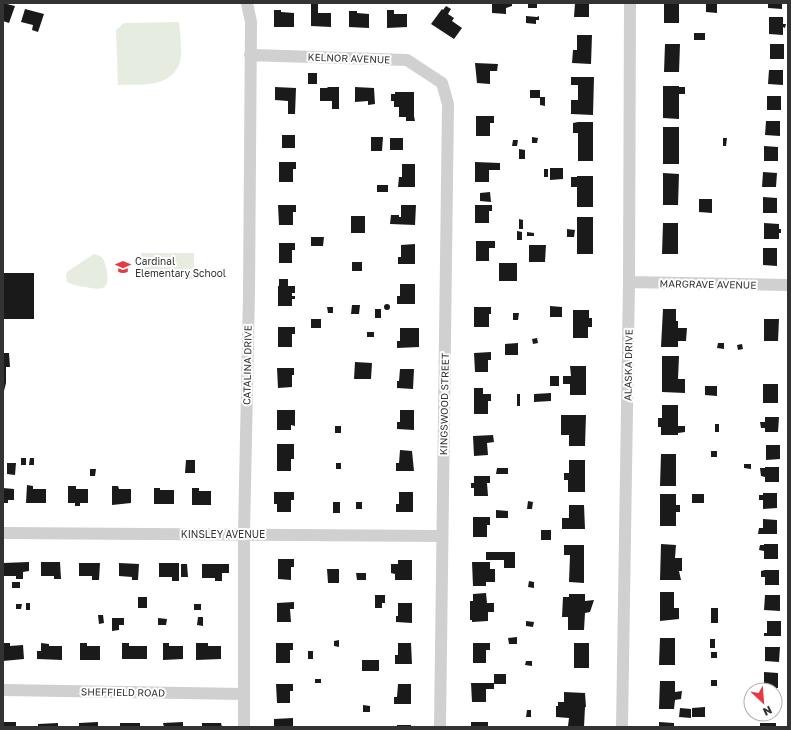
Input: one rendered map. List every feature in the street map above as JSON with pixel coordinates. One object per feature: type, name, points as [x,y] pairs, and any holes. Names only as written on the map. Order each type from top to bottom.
[{"type":"street","name":"CATALINA DRIVE","points":[[244,727],[244,534],[251,22],[247,3]]},
{"type":"street","name":"ALASKA DRIVE","points":[[622,727],[629,282],[630,3]]},
{"type":"street","name":"KELNOR AVENUE","points":[[250,55],[407,60],[442,83]]},
{"type":"street","name":"KINGSWOOD STREET","points":[[440,727],[448,104],[442,83]]},
{"type":"street","name":"MARGRAVE AVENUE","points":[[629,282],[788,286]]},
{"type":"street","name":"KINSLEY AVENUE","points":[[3,533],[442,536]]},
{"type":"street","name":"SHEFFIELD ROAD","points":[[3,690],[244,694]]},
{"type":"shaded area","points":[[179,22],[181,56],[179,65],[174,73],[160,82],[152,84],[118,85],[116,30],[124,23]]},
{"type":"shaded area","points":[[141,253],[194,253],[194,279],[141,279]]},
{"type":"shaded area","points":[[94,254],[102,257],[105,263],[108,278],[105,286],[100,289],[96,289],[67,282],[66,274],[68,271]]},
{"type":"building","points":[[3,3],[15,6],[9,23],[3,21]]},
{"type":"building","points":[[311,3],[318,3],[318,13],[331,13],[331,27],[311,26]]},
{"type":"building","points":[[492,3],[512,3],[512,6],[506,8],[506,14],[492,13]]},
{"type":"building","points":[[528,3],[537,3],[537,8],[528,8]]},
{"type":"building","points":[[575,3],[589,3],[589,17],[574,17]]},
{"type":"building","points":[[664,3],[679,3],[679,23],[664,23]]},
{"type":"building","points":[[706,3],[717,3],[717,13],[706,12]]},
{"type":"building","points":[[768,3],[782,3],[782,9],[768,8]]},
{"type":"building","points":[[446,6],[451,9],[448,14],[454,18],[452,21],[462,28],[454,39],[431,24]]},
{"type":"building","points":[[25,9],[44,14],[38,32],[32,30],[33,25],[21,22]]},
{"type":"building","points":[[274,10],[294,13],[294,27],[274,27]]},
{"type":"building","points":[[387,10],[394,10],[394,14],[407,14],[407,27],[387,28]]},
{"type":"building","points":[[349,11],[369,14],[369,28],[349,27]]},
{"type":"building","points":[[526,16],[539,16],[539,20],[536,20],[536,24],[526,23]]},
{"type":"building","points":[[769,17],[783,17],[783,24],[786,24],[785,28],[783,27],[783,35],[769,34]]},
{"type":"building","points":[[694,33],[705,33],[705,40],[694,40]]},
{"type":"building","points":[[577,35],[592,35],[591,64],[572,63],[573,50],[577,50]]},
{"type":"building","points":[[665,44],[680,44],[679,72],[664,72]]},
{"type":"building","points":[[770,44],[784,44],[784,59],[770,59]]},
{"type":"building","points":[[475,63],[498,64],[497,71],[490,71],[490,84],[477,83]]},
{"type":"building","points":[[769,70],[783,70],[783,85],[768,84]]},
{"type":"building","points":[[308,73],[317,73],[317,84],[308,84]]},
{"type":"building","points":[[571,77],[594,77],[593,115],[571,114],[571,100],[578,100],[578,85],[571,85]]},
{"type":"building","points":[[663,86],[685,87],[685,94],[679,94],[679,119],[663,118]]},
{"type":"building","points":[[275,87],[296,88],[295,114],[288,114],[288,101],[275,100]]},
{"type":"building","points":[[327,87],[339,87],[339,109],[332,109],[332,101],[320,101],[320,88],[328,88]]},
{"type":"building","points":[[355,87],[374,88],[375,104],[368,105],[368,101],[355,102]]},
{"type":"building","points":[[530,90],[540,90],[540,98],[530,98]]},
{"type":"building","points":[[395,92],[414,92],[415,121],[406,121],[406,117],[399,117],[399,107],[394,107],[394,101],[391,101],[391,94],[395,94]]},
{"type":"building","points":[[767,96],[781,96],[781,110],[767,110]]},
{"type":"building","points":[[540,97],[545,97],[545,106],[540,105]]},
{"type":"building","points":[[476,116],[494,116],[494,123],[490,123],[490,136],[476,136]]},
{"type":"building","points":[[766,121],[780,121],[780,136],[765,135]]},
{"type":"building","points":[[593,122],[593,161],[578,161],[578,133],[573,133],[573,123]]},
{"type":"building","points":[[663,127],[679,127],[679,164],[663,164]]},
{"type":"building","points":[[282,135],[295,135],[295,148],[282,148]]},
{"type":"building","points":[[371,137],[383,137],[382,151],[371,151]]},
{"type":"building","points":[[532,137],[538,138],[537,143],[532,143]]},
{"type":"building","points":[[390,138],[403,138],[403,150],[390,150]]},
{"type":"building","points":[[723,138],[727,138],[726,146],[723,146]]},
{"type":"building","points":[[513,140],[518,140],[517,146],[512,146]]},
{"type":"building","points":[[764,146],[778,147],[778,161],[764,161]]},
{"type":"building","points":[[519,149],[525,150],[525,159],[519,159]]},
{"type":"building","points":[[279,162],[296,162],[296,169],[293,169],[293,182],[279,182]]},
{"type":"building","points":[[475,162],[500,163],[500,170],[489,170],[489,182],[475,182]]},
{"type":"building","points":[[402,164],[415,164],[415,187],[398,187],[399,177],[402,177]]},
{"type":"building","points":[[550,168],[563,168],[563,179],[550,180]]},
{"type":"building","points":[[544,169],[548,169],[548,177],[544,177]]},
{"type":"building","points":[[763,172],[777,173],[776,187],[762,187]]},
{"type":"building","points":[[663,173],[679,174],[678,205],[663,205]]},
{"type":"building","points":[[593,176],[593,207],[577,207],[577,187],[571,187],[571,177]]},
{"type":"building","points":[[377,185],[388,185],[388,192],[377,192]]},
{"type":"building","points":[[490,192],[491,202],[480,201],[480,193]]},
{"type":"building","points":[[763,197],[777,198],[777,213],[763,213]]},
{"type":"building","points":[[699,199],[712,199],[712,213],[699,212]]},
{"type":"building","points":[[278,205],[296,205],[296,212],[293,212],[293,225],[279,225]]},
{"type":"building","points":[[401,205],[416,205],[415,225],[390,224],[391,215],[399,215],[399,217],[401,217]]},
{"type":"building","points":[[475,205],[492,205],[492,211],[489,211],[489,223],[475,223]]},
{"type":"building","points":[[351,216],[365,216],[365,233],[351,233]]},
{"type":"building","points":[[577,217],[593,217],[593,254],[577,254]]},
{"type":"building","points":[[519,219],[523,220],[523,229],[519,229]]},
{"type":"building","points":[[663,223],[678,223],[678,254],[662,254]]},
{"type":"building","points":[[764,223],[779,224],[781,233],[779,233],[779,239],[764,239]]},
{"type":"building","points":[[567,229],[575,230],[574,237],[567,237]]},
{"type":"building","points":[[517,231],[522,232],[522,240],[517,240]]},
{"type":"building","points":[[527,232],[534,233],[534,236],[527,236]]},
{"type":"building","points":[[311,237],[324,237],[323,246],[311,246]]},
{"type":"building","points":[[476,241],[495,241],[495,248],[489,248],[489,261],[476,261]]},
{"type":"building","points":[[279,243],[295,243],[295,250],[292,250],[292,263],[279,263]]},
{"type":"building","points":[[415,244],[415,264],[398,264],[398,257],[401,257],[401,245]]},
{"type":"building","points":[[529,245],[546,245],[545,262],[529,262]]},
{"type":"building","points":[[763,248],[777,248],[777,266],[763,265]]},
{"type":"building","points":[[352,262],[362,262],[362,271],[352,271]]},
{"type":"building","points":[[499,263],[517,263],[517,281],[499,281]]},
{"type":"building","points":[[3,273],[34,273],[34,319],[3,319]]},
{"type":"building","points":[[279,279],[288,279],[288,286],[295,286],[295,293],[292,293],[292,296],[295,296],[295,299],[292,299],[292,306],[278,306]]},
{"type":"building","points":[[400,284],[415,284],[415,304],[397,304],[397,296],[400,296]]},
{"type":"building","points":[[387,304],[390,307],[387,310],[384,307]]},
{"type":"building","points":[[352,305],[360,305],[359,314],[351,314]]},
{"type":"building","points":[[550,306],[562,307],[562,317],[550,317]]},
{"type":"building","points":[[327,307],[333,307],[333,313],[328,313]]},
{"type":"building","points":[[474,307],[491,307],[491,314],[489,314],[489,327],[474,327]]},
{"type":"building","points":[[375,309],[381,309],[381,318],[375,318]]},
{"type":"building","points":[[663,309],[676,309],[676,321],[678,321],[678,328],[687,328],[686,341],[678,341],[678,347],[661,347]]},
{"type":"building","points":[[573,310],[589,310],[589,318],[592,318],[592,327],[588,327],[588,338],[573,338]]},
{"type":"building","points":[[513,313],[519,313],[518,320],[513,320]]},
{"type":"building","points":[[311,319],[321,319],[321,328],[311,328]]},
{"type":"building","points":[[764,319],[779,319],[778,341],[764,341]]},
{"type":"building","points":[[278,327],[295,327],[295,334],[292,334],[292,347],[278,347]]},
{"type":"building","points":[[400,328],[419,328],[419,347],[397,348],[397,341],[400,341]]},
{"type":"building","points":[[367,332],[374,332],[374,337],[367,337]]},
{"type":"building","points":[[537,338],[538,343],[533,344],[532,339]]},
{"type":"building","points":[[518,343],[518,355],[505,355],[505,344]]},
{"type":"building","points":[[718,343],[724,343],[724,349],[717,348]]},
{"type":"building","points":[[742,344],[743,349],[738,350],[737,345]]},
{"type":"building","points":[[491,352],[491,360],[488,360],[488,372],[475,372],[474,353]]},
{"type":"building","points":[[3,353],[9,353],[10,367],[6,367],[6,383],[4,391]]},
{"type":"building","points":[[662,356],[679,356],[678,379],[685,379],[685,393],[662,392]]},
{"type":"building","points":[[355,362],[372,363],[371,379],[354,379]]},
{"type":"building","points":[[570,366],[586,366],[586,395],[570,395],[570,384],[563,384],[563,376],[571,376]]},
{"type":"building","points":[[277,368],[294,368],[294,375],[292,375],[292,387],[278,388]]},
{"type":"building","points":[[400,369],[414,369],[413,389],[397,388]]},
{"type":"building","points":[[550,376],[559,376],[559,386],[550,386]]},
{"type":"building","points":[[763,384],[778,384],[778,403],[763,403]]},
{"type":"building","points":[[705,386],[717,386],[717,396],[705,395]]},
{"type":"building","points":[[474,388],[483,388],[483,394],[491,394],[491,401],[488,401],[488,414],[474,414]]},
{"type":"building","points":[[551,393],[551,401],[534,402],[534,394]]},
{"type":"building","points":[[517,394],[520,394],[520,406],[517,406]]},
{"type":"building","points":[[662,405],[678,405],[678,426],[685,426],[685,432],[678,433],[678,435],[661,435],[661,427],[658,427],[658,418],[662,418]]},
{"type":"building","points":[[277,410],[295,410],[295,426],[291,425],[291,430],[277,430]]},
{"type":"building","points":[[400,410],[414,410],[414,430],[397,429],[397,422],[400,422]]},
{"type":"building","points":[[561,415],[586,415],[585,446],[569,446],[569,435],[561,435]]},
{"type":"building","points":[[765,417],[779,417],[778,432],[765,432],[765,428],[761,428],[760,422],[765,422]]},
{"type":"building","points":[[715,424],[719,424],[719,432],[715,432]]},
{"type":"building","points":[[335,426],[341,426],[341,433],[335,433]]},
{"type":"building","points":[[493,435],[494,442],[487,443],[488,455],[474,456],[473,436]]},
{"type":"building","points":[[277,444],[294,444],[294,459],[291,459],[291,471],[277,471]]},
{"type":"building","points":[[766,445],[780,445],[780,459],[766,460]]},
{"type":"building","points":[[400,450],[412,451],[414,471],[396,471],[396,463],[399,463]]},
{"type":"building","points":[[711,451],[717,451],[717,457],[711,457]]},
{"type":"building","points":[[661,454],[676,454],[676,486],[660,486]]},
{"type":"building","points":[[21,458],[26,458],[26,465],[21,465]]},
{"type":"building","points":[[30,458],[34,458],[34,465],[29,465]]},
{"type":"building","points":[[186,460],[195,460],[195,473],[185,473]]},
{"type":"building","points":[[569,460],[585,460],[585,492],[568,492],[568,480],[564,480],[564,473],[569,473]]},
{"type":"building","points":[[7,463],[16,463],[15,475],[7,474]]},
{"type":"building","points":[[336,463],[341,463],[341,469],[336,469]]},
{"type":"building","points":[[744,464],[751,464],[751,469],[744,468]]},
{"type":"building","points":[[779,467],[779,482],[765,482],[765,477],[761,476],[760,468]]},
{"type":"building","points":[[497,468],[508,468],[508,474],[496,474]]},
{"type":"building","points":[[90,469],[96,469],[95,476],[90,476]]},
{"type":"building","points":[[474,476],[490,476],[490,483],[487,483],[488,496],[474,496],[474,488],[471,488],[471,483],[474,483]]},
{"type":"building","points":[[27,485],[33,486],[33,489],[46,489],[46,503],[26,503]]},
{"type":"building","points":[[68,486],[76,486],[76,489],[88,489],[88,503],[80,503],[80,506],[75,506],[75,503],[68,503]]},
{"type":"building","points":[[112,486],[118,486],[119,489],[131,489],[131,503],[112,505]]},
{"type":"building","points":[[3,488],[14,489],[14,500],[8,500],[8,503],[3,503]]},
{"type":"building","points":[[154,488],[160,488],[160,490],[174,490],[174,504],[154,504]]},
{"type":"building","points":[[192,488],[199,488],[199,491],[211,491],[211,505],[192,505]]},
{"type":"building","points":[[274,492],[294,492],[294,500],[291,500],[291,512],[277,512],[277,504],[274,504]]},
{"type":"building","points":[[399,492],[413,492],[413,512],[396,512],[396,504],[399,504]]},
{"type":"building","points":[[763,493],[777,493],[777,508],[763,509],[763,500],[759,500],[759,495],[763,495]]},
{"type":"building","points":[[660,494],[676,494],[676,505],[680,505],[680,512],[676,512],[676,526],[660,526]]},
{"type":"building","points":[[692,494],[704,494],[704,503],[692,503]]},
{"type":"building","points":[[528,501],[533,502],[532,509],[527,509]]},
{"type":"building","points":[[333,502],[340,502],[340,513],[333,513]]},
{"type":"building","points":[[356,502],[362,502],[362,509],[356,509]]},
{"type":"building","points":[[569,505],[584,505],[585,529],[562,529],[562,518],[569,518]]},
{"type":"building","points":[[496,510],[508,511],[508,518],[496,518]]},
{"type":"building","points":[[473,517],[490,517],[490,525],[487,525],[487,537],[473,537]]},
{"type":"building","points":[[763,519],[777,520],[777,534],[758,534],[759,528],[763,528]]},
{"type":"building","points":[[541,530],[551,530],[551,540],[541,540]]},
{"type":"building","points":[[661,544],[676,545],[675,558],[682,558],[682,571],[679,571],[681,580],[660,580]]},
{"type":"building","points":[[778,544],[778,559],[764,559],[764,551],[759,550],[760,545]]},
{"type":"building","points":[[564,545],[584,545],[584,583],[569,582],[570,555],[564,555]]},
{"type":"building","points":[[486,552],[515,552],[515,568],[504,568],[504,560],[486,560]]},
{"type":"building","points":[[278,559],[294,559],[294,567],[291,567],[291,580],[278,579]]},
{"type":"building","points":[[398,560],[412,560],[412,580],[395,580],[395,574],[391,573],[391,564],[398,564]]},
{"type":"building","points":[[29,562],[29,571],[23,572],[23,579],[16,579],[16,576],[3,576],[3,563]]},
{"type":"building","points":[[41,562],[60,562],[61,579],[54,579],[54,576],[41,576]]},
{"type":"building","points":[[472,562],[490,562],[490,569],[495,569],[495,582],[486,582],[486,586],[473,586]]},
{"type":"building","points":[[79,563],[100,563],[99,580],[92,580],[92,576],[79,576]]},
{"type":"building","points":[[119,563],[139,564],[138,580],[132,580],[132,577],[119,576]]},
{"type":"building","points":[[159,563],[179,563],[179,581],[172,581],[172,577],[159,577]]},
{"type":"building","points":[[181,564],[187,564],[188,577],[181,577]]},
{"type":"building","points":[[202,564],[229,564],[229,573],[222,573],[222,581],[215,581],[215,578],[202,578]]},
{"type":"building","points":[[327,569],[339,569],[339,583],[328,583]]},
{"type":"building","points":[[779,570],[779,585],[765,585],[765,577],[761,577],[761,571]]},
{"type":"building","points":[[356,573],[366,573],[366,580],[357,580]]},
{"type":"building","points":[[529,581],[534,582],[534,588],[528,587]]},
{"type":"building","points":[[12,582],[20,582],[20,588],[12,588]]},
{"type":"building","points":[[660,592],[674,592],[674,608],[679,608],[679,619],[660,621]]},
{"type":"building","points":[[486,593],[487,603],[494,603],[494,612],[488,612],[488,621],[472,622],[472,620],[470,620],[470,601],[473,601],[473,594]]},
{"type":"building","points":[[569,594],[585,594],[585,601],[594,600],[590,612],[585,613],[584,630],[568,630],[568,617],[562,617],[563,597],[569,597]]},
{"type":"building","points":[[375,595],[385,595],[385,603],[382,603],[382,608],[375,608]]},
{"type":"building","points":[[765,595],[780,595],[780,611],[764,610]]},
{"type":"building","points":[[138,597],[147,597],[147,608],[138,608]]},
{"type":"building","points":[[294,602],[294,609],[290,609],[291,622],[277,622],[277,603]]},
{"type":"building","points":[[26,603],[30,603],[30,610],[26,610]]},
{"type":"building","points":[[398,603],[412,603],[412,623],[396,622],[396,616],[398,616]]},
{"type":"building","points":[[16,604],[22,604],[21,609],[16,609]]},
{"type":"building","points":[[194,604],[201,604],[201,610],[194,610]]},
{"type":"building","points":[[711,608],[718,608],[718,623],[711,623]]},
{"type":"building","points":[[98,615],[103,615],[104,623],[99,624]]},
{"type":"building","points":[[198,617],[203,617],[203,626],[197,625]]},
{"type":"building","points":[[112,618],[124,618],[124,625],[119,625],[119,630],[112,631]]},
{"type":"building","points":[[158,618],[167,619],[166,625],[158,625]]},
{"type":"building","points":[[526,621],[534,622],[533,627],[526,626]]},
{"type":"building","points":[[767,621],[781,621],[781,636],[764,636],[764,633],[767,633]]},
{"type":"building","points":[[517,637],[517,644],[509,644],[508,638]]},
{"type":"building","points":[[660,638],[675,638],[675,665],[659,665]]},
{"type":"building","points":[[710,639],[715,639],[715,648],[710,648]]},
{"type":"building","points":[[339,640],[339,647],[334,646],[334,641]]},
{"type":"building","points":[[3,643],[10,643],[10,646],[23,645],[24,659],[3,661]]},
{"type":"building","points":[[41,643],[49,644],[49,646],[62,646],[62,660],[37,659],[37,651],[41,651]]},
{"type":"building","points":[[80,643],[87,643],[87,646],[100,646],[100,660],[80,660]]},
{"type":"building","points":[[122,643],[129,643],[129,646],[147,646],[147,659],[122,659]]},
{"type":"building","points":[[163,643],[169,643],[169,646],[183,646],[183,659],[163,660]]},
{"type":"building","points":[[196,643],[208,643],[208,646],[221,646],[221,659],[196,660]]},
{"type":"building","points":[[276,643],[293,643],[293,650],[290,650],[290,663],[276,663]]},
{"type":"building","points":[[398,643],[411,643],[412,664],[395,664],[395,655],[398,655]]},
{"type":"building","points":[[473,643],[490,643],[490,650],[486,650],[486,663],[473,663]]},
{"type":"building","points":[[574,643],[589,643],[589,668],[574,668]]},
{"type":"building","points":[[765,647],[780,647],[779,662],[765,661]]},
{"type":"building","points":[[308,651],[313,651],[313,659],[308,659]]},
{"type":"building","points":[[711,652],[717,652],[717,658],[711,658]]},
{"type":"building","points":[[362,660],[379,660],[379,671],[362,671]]},
{"type":"building","points":[[526,661],[532,661],[532,666],[525,665]]},
{"type":"building","points":[[764,672],[778,673],[778,682],[764,682]]},
{"type":"building","points":[[494,674],[506,674],[506,684],[494,684],[494,689],[486,689],[486,702],[472,702],[471,683],[494,683]]},
{"type":"building","points":[[315,679],[321,679],[321,683],[315,683]]},
{"type":"building","points":[[711,680],[717,680],[717,686],[711,686]]},
{"type":"building","points":[[660,681],[675,681],[675,692],[682,691],[681,699],[675,700],[674,709],[659,709]]},
{"type":"building","points":[[276,684],[293,684],[293,691],[290,691],[290,703],[277,703]]},
{"type":"building","points":[[398,684],[411,684],[411,704],[394,704],[394,697],[397,697]]},
{"type":"building","points":[[564,692],[585,693],[586,707],[584,727],[568,726],[569,718],[556,717],[556,706],[558,706],[558,702],[564,702]]},
{"type":"building","points":[[363,705],[370,706],[370,712],[363,712]]},
{"type":"building","points":[[705,707],[705,717],[692,717],[692,708]]},
{"type":"building","points":[[680,708],[691,709],[691,718],[679,717]]},
{"type":"building","points":[[527,710],[531,710],[531,717],[526,717]]},
{"type":"building","points":[[293,718],[293,727],[274,726],[274,719]]},
{"type":"building","points":[[3,722],[16,722],[16,727],[3,727]]},
{"type":"building","points":[[98,722],[98,727],[79,727],[79,723]]},
{"type":"building","points":[[183,722],[183,727],[164,727],[163,723]]},
{"type":"building","points":[[471,722],[488,722],[488,727],[471,727]]},
{"type":"building","points":[[659,722],[674,723],[674,727],[659,727]]},
{"type":"building","points":[[58,723],[58,727],[38,727],[38,724]]},
{"type":"building","points":[[120,723],[140,723],[140,727],[120,727]]},
{"type":"building","points":[[202,723],[221,723],[222,727],[202,727]]},
{"type":"building","points":[[760,723],[776,723],[776,727],[760,727]]},
{"type":"building","points":[[397,725],[411,725],[411,727],[397,727]]},
{"type":"place","name":"Cardinal Elementary School","points":[[123,267]]}]
